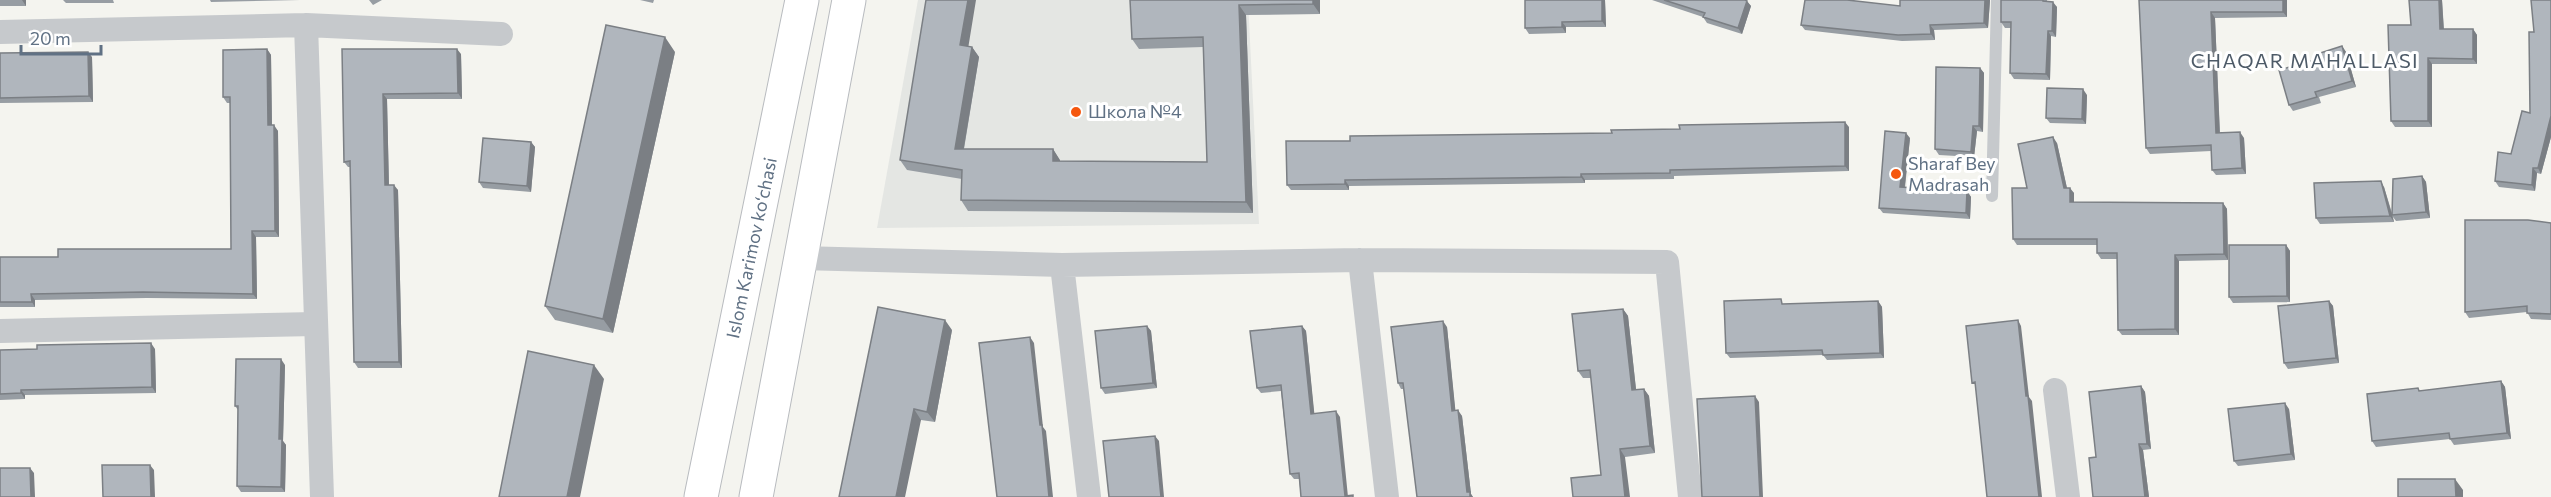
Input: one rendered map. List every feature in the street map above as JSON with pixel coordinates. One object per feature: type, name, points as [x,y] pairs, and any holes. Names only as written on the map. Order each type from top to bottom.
[{"type":"main road","name":"Islom Karimov ko‘chasi","points":[[701,497],[802,0]]},
{"type":"main road","points":[[756,497],[849,0]]},
{"type":"street","points":[[306,25],[322,497]]},
{"type":"street","points":[[0,32],[306,25],[501,34]]},
{"type":"street","points":[[800,258],[1062,265],[1360,260],[1667,262],[1690,497]]},
{"type":"street","points":[[1360,260],[1387,497]]},
{"type":"street","points":[[1062,265],[1089,497]]},
{"type":"street","points":[[0,331],[315,324]]},
{"type":"street","points":[[2055,390],[2068,497]]},
{"type":"lane","points":[[1992,196],[1996,0]]},
{"type":"shaded area","name":"Школа №4","points":[[918,0],[1248,0],[1259,224],[877,228]]},
{"type":"building","points":[[926,0],[968,0],[960,45],[972,47],[955,149],[1053,149],[1053,161],[1207,162],[1203,37],[1132,39],[1130,0],[1313,0],[1313,4],[1239,5],[1246,202],[961,200],[962,170],[900,160]]},
{"type":"building","points":[[1525,0],[1602,0],[1602,21],[1562,22],[1562,27],[1525,28]]},
{"type":"building","points":[[1664,0],[1747,1],[1738,28],[1703,17],[1705,13]]},
{"type":"building","points":[[1805,0],[1847,0],[1900,6],[1900,0],[1985,0],[1984,23],[1930,25],[1931,34],[1898,35],[1801,25]]},
{"type":"building","points":[[2001,0],[2053,2],[2052,31],[2048,31],[2046,74],[2010,73],[2011,22],[2001,22]]},
{"type":"building","points":[[2139,0],[2283,0],[2283,12],[2211,12],[2216,133],[2240,132],[2242,168],[2212,170],[2211,145],[2146,148]]},
{"type":"building","points":[[2409,0],[2439,0],[2440,29],[2473,29],[2473,59],[2428,58],[2428,121],[2391,121],[2388,25],[2411,25]]},
{"type":"building","points":[[2531,0],[2551,0],[2551,116],[2538,168],[2533,168],[2532,185],[2495,181],[2498,152],[2511,154],[2522,111],[2530,113],[2529,32],[2534,32]]},
{"type":"building","points":[[606,25],[665,37],[603,319],[545,306]]},
{"type":"building","points":[[2342,46],[2352,81],[2315,92],[2317,97],[2289,105],[2279,70],[2315,60],[2314,55]]},
{"type":"building","points":[[267,49],[268,125],[274,125],[275,231],[252,231],[253,294],[143,292],[31,294],[32,302],[0,302],[0,257],[58,257],[58,249],[231,249],[230,97],[223,97],[223,50]]},
{"type":"building","points":[[342,49],[457,49],[458,93],[383,94],[385,185],[394,185],[399,362],[354,362],[350,161],[344,162]]},
{"type":"building","points":[[88,52],[89,96],[0,98],[0,53]]},
{"type":"building","points":[[1936,67],[1980,68],[1979,126],[1973,126],[1971,152],[1935,149]]},
{"type":"building","points":[[2047,88],[2083,89],[2082,119],[2046,118]]},
{"type":"building","points":[[1845,122],[1845,166],[1670,170],[1670,173],[1581,174],[1581,177],[1345,180],[1345,184],[1287,185],[1286,141],[1350,141],[1350,136],[1612,133],[1611,130],[1680,129],[1679,125]]},
{"type":"building","points":[[1885,131],[1906,133],[1900,187],[1967,191],[1966,213],[1879,208]]},
{"type":"building","points":[[2053,137],[2064,188],[2070,188],[2070,202],[2223,203],[2224,254],[2175,255],[2175,329],[2118,330],[2117,253],[2097,253],[2097,239],[2013,239],[2012,188],[2027,188],[2018,144]]},
{"type":"building","points":[[483,138],[531,142],[527,186],[479,182]]},
{"type":"building","points":[[2422,176],[2426,212],[2392,215],[2393,179]]},
{"type":"building","points":[[2381,181],[2390,216],[2316,218],[2314,183]]},
{"type":"building","points":[[2465,220],[2528,220],[2551,223],[2551,314],[2527,313],[2527,306],[2465,312]]},
{"type":"building","points":[[2229,245],[2286,245],[2287,296],[2229,297]]},
{"type":"building","points":[[1781,299],[1782,304],[1878,301],[1880,353],[1823,355],[1822,350],[1726,353],[1724,301]]},
{"type":"building","points":[[2329,301],[2336,358],[2284,363],[2278,306]]},
{"type":"building","points":[[878,307],[945,320],[927,412],[914,409],[896,497],[839,497]]},
{"type":"building","points":[[1623,309],[1632,390],[1644,389],[1650,446],[1620,449],[1625,497],[1573,497],[1571,478],[1601,475],[1590,370],[1578,371],[1572,314]]},
{"type":"building","points":[[2018,320],[2039,497],[1987,497],[1975,382],[1972,383],[1966,326]]},
{"type":"building","points":[[1443,321],[1452,411],[1458,410],[1467,492],[1470,492],[1470,497],[1417,497],[1403,383],[1398,383],[1391,327]]},
{"type":"building","points":[[1147,326],[1153,383],[1101,388],[1095,331]]},
{"type":"building","points":[[1302,326],[1311,414],[1336,411],[1345,496],[1353,495],[1353,497],[1301,497],[1299,473],[1290,474],[1281,385],[1257,388],[1250,331]]},
{"type":"building","points":[[1030,337],[1049,497],[997,497],[979,343]]},
{"type":"building","points":[[151,343],[152,387],[21,390],[21,393],[0,394],[0,350],[37,349],[37,345]]},
{"type":"building","points":[[528,351],[594,365],[567,497],[499,497]]},
{"type":"building","points":[[236,359],[281,359],[279,439],[282,439],[281,487],[237,486]]},
{"type":"building","points":[[2501,381],[2507,433],[2450,439],[2449,433],[2372,441],[2367,394],[2418,388],[2419,391]]},
{"type":"building","points":[[2141,386],[2147,444],[2139,444],[2145,497],[2093,497],[2089,458],[2096,457],[2089,392]]},
{"type":"building","points":[[1755,396],[1760,497],[1702,497],[1697,399]]},
{"type":"building","points":[[2285,403],[2291,454],[2234,461],[2228,409]]},
{"type":"building","points":[[1155,436],[1161,497],[1109,497],[1103,441]]},
{"type":"building","points":[[102,465],[150,465],[151,497],[103,497]]},
{"type":"building","points":[[0,468],[30,468],[31,497],[0,497]]},
{"type":"building","points":[[2398,479],[2455,479],[2456,497],[2398,497]]},
{"type":"place","name":"Школа №4","points":[[1076,112]]},
{"type":"place","name":"Sharaf Bey Madrasah","points":[[1896,174]]},
{"type":"district","name":"CHAQAR MAHALLASI","points":[[2305,61]]}]
